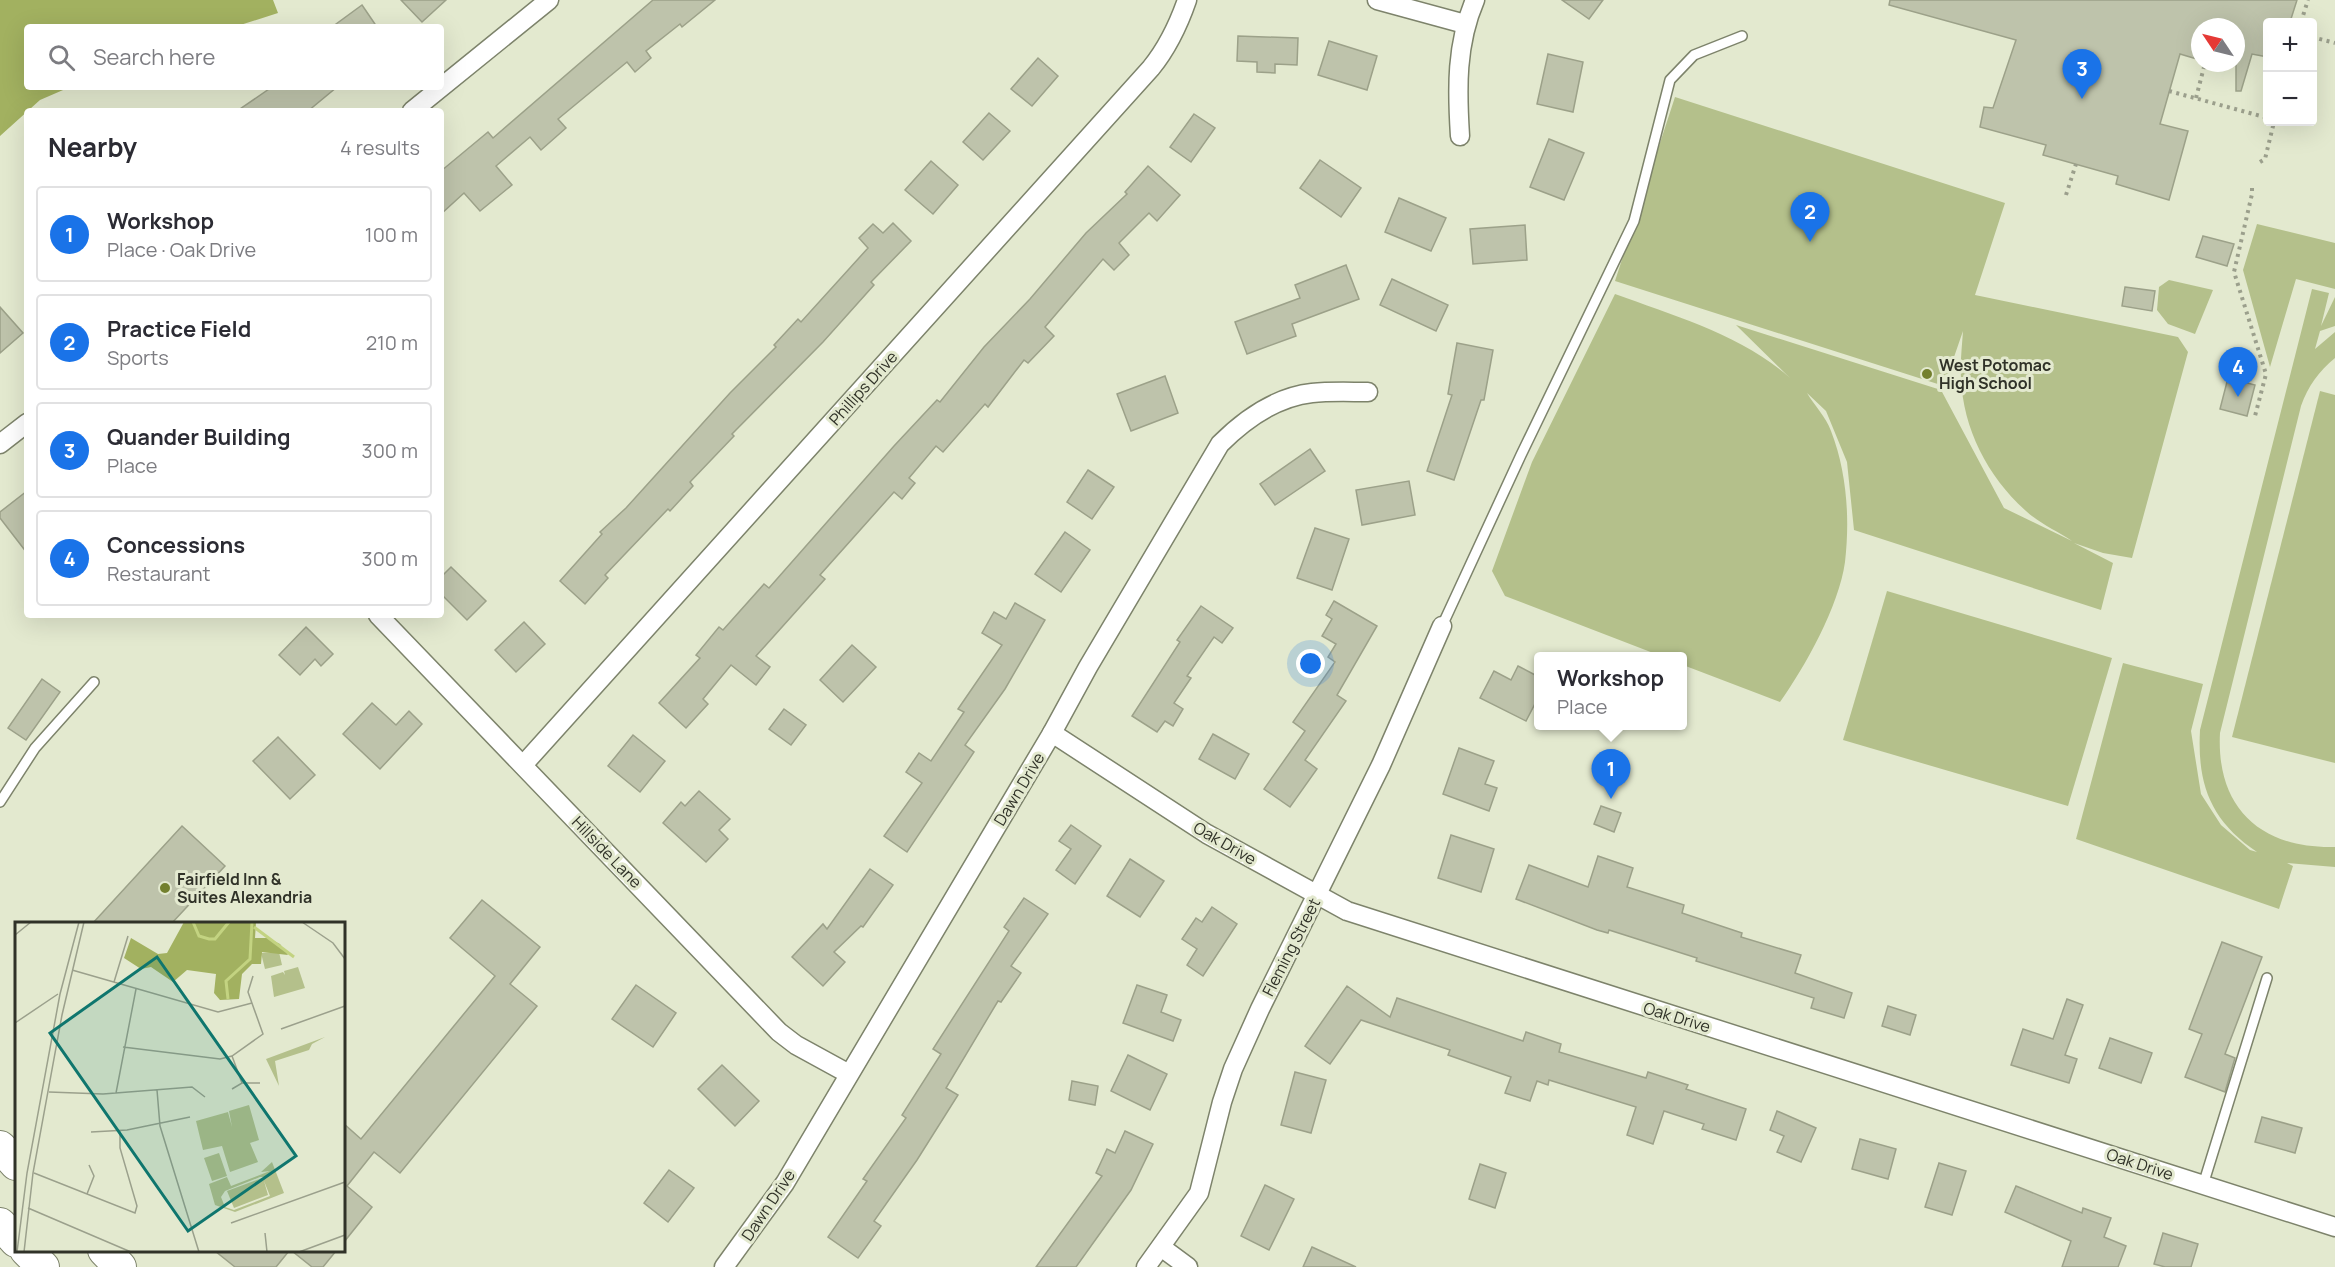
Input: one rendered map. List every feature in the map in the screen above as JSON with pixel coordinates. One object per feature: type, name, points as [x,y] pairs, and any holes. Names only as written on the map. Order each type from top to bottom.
[{"type":"highway","points":[[0,1147],[15,1163]]},
{"type":"highway","points":[[26,1252],[43,1267]]},
{"type":"highway","points":[[105,1252],[120,1267]]},
{"type":"street","points":[[444,85],[549,0]]},
{"type":"street","name":"Phillips Drive","points":[[523,765],[1151,68],[1165,50],[1178,26],[1186,0]]},
{"type":"street","points":[[1377,0],[1465,24]]},
{"type":"street","points":[[1460,136],[1457,94],[1465,24],[1475,0]]},
{"type":"street","points":[[416,108],[438,90]]},
{"type":"street","name":"Dawn Drive","points":[[724,1267],[785,1183],[1052,733],[1220,444],[1239,425],[1260,411],[1292,397],[1312,393],[1368,392]]},
{"type":"street","points":[[0,444],[24,425]]},
{"type":"street","name":"Hillside Lane","points":[[381,618],[779,1032],[796,1045],[849,1074]]},
{"type":"street","name":"Fleming Street","points":[[1146,1267],[1199,1193],[1222,1102],[1233,1069],[1260,1009],[1381,765],[1442,626]]},
{"type":"street","name":"Oak Drive","points":[[1052,733],[1207,834],[1347,911],[2335,1227]]},
{"type":"street","points":[[1161,1247],[1188,1267]]},
{"type":"lane","points":[[1442,626],[1521,455],[1634,221],[1670,80],[1694,55],[1742,36]]},
{"type":"lane","points":[[0,802],[35,748],[94,682]]},
{"type":"lane","points":[[2203,1185],[2267,978]]},
{"type":"path","points":[[2302,18],[2308,0]]},
{"type":"path","points":[[2317,38],[2335,43]]},
{"type":"path","points":[[2196,98],[2203,72]]},
{"type":"path","points":[[2169,91],[2263,116]]},
{"type":"path","points":[[2260,162],[2265,159],[2273,126]]},
{"type":"path","points":[[2066,195],[2076,164]]},
{"type":"path","points":[[2252,188],[2234,272],[2266,374],[2255,416]]},
{"type":"green space","points":[[0,0],[273,0],[278,13],[243,24],[24,24],[24,90],[63,90],[40,100],[31,108],[24,108],[24,114],[0,136]]},
{"type":"green space","points":[[1675,97],[2005,203],[1975,295],[2178,337],[2188,352],[2132,558],[2103,553],[2074,543],[2113,563],[2101,610],[1854,530],[1847,462],[1826,411],[1807,393],[1829,426],[1841,463],[1847,512],[1845,562],[1836,598],[1820,635],[1780,702],[1687,667],[1687,652],[1651,652],[1505,596],[1492,571],[1532,462],[1615,294],[1729,338],[1771,363],[1790,378],[1736,325],[1941,390],[2004,508],[2072,541],[2031,516],[2012,498],[1980,451],[1972,434],[1963,397],[1961,366],[1963,331],[1944,386],[1615,281]]},
{"type":"green space","points":[[2257,224],[2335,243],[2335,289],[2296,279],[2270,367],[2243,270]]},
{"type":"green space","points":[[2169,280],[2213,290],[2195,334],[2168,324],[2157,310],[2159,287]]},
{"type":"green space","points":[[2312,289],[2329,293],[2321,326],[2335,297],[2335,326],[2320,331],[2315,349],[2335,332],[2335,358],[2315,379],[2301,406],[2220,733],[2221,760],[2226,783],[2235,803],[2248,819],[2265,832],[2285,841],[2309,846],[2335,847],[2335,867],[2287,863],[2293,866],[2279,909],[2076,839],[2123,663],[2203,684],[2191,731],[2201,794],[2221,825],[2250,850],[2257,852],[2228,828],[2210,800],[2201,768],[2200,730]]},
{"type":"green space","points":[[2320,391],[2335,395],[2335,763],[2232,737]]},
{"type":"green space","points":[[1887,591],[2112,658],[2068,806],[1843,740]]},
{"type":"building","points":[[401,0],[446,0],[422,22]]},
{"type":"building","points":[[653,0],[715,0],[682,27],[680,24],[646,51],[651,58],[635,72],[627,62],[558,119],[566,128],[541,150],[530,137],[496,166],[512,185],[480,211],[464,193],[444,211],[444,169],[488,132],[493,138]]},
{"type":"building","points":[[1562,0],[1603,0],[1589,19]]},
{"type":"building","points":[[1890,0],[2297,0],[2291,18],[2263,18],[2263,56],[2252,54],[2241,91],[2236,91],[2236,72],[2245,72],[2245,18],[2191,18],[2191,57],[2180,54],[2160,124],[2188,131],[2169,200],[2116,184],[2118,176],[2043,155],[2046,145],[1980,127],[1984,107],[1993,108],[2016,40],[1889,5]]},
{"type":"building","points":[[362,5],[375,24],[336,24]]},
{"type":"building","points":[[1238,36],[1298,38],[1297,65],[1275,64],[1275,73],[1257,72],[1257,62],[1237,61]]},
{"type":"building","points":[[1329,41],[1377,56],[1367,90],[1318,75]]},
{"type":"building","points":[[1548,54],[1583,62],[1573,112],[1537,104]]},
{"type":"building","points":[[1038,58],[1058,76],[1032,106],[1011,89]]},
{"type":"building","points":[[268,90],[333,90],[312,108],[241,108]]},
{"type":"building","points":[[989,113],[1010,131],[983,160],[963,142]]},
{"type":"building","points":[[1194,114],[1215,128],[1191,162],[1170,147]]},
{"type":"building","points":[[1549,139],[1584,153],[1564,200],[1530,187]]},
{"type":"building","points":[[1320,160],[1361,188],[1341,217],[1300,188]]},
{"type":"building","points":[[931,161],[958,185],[933,214],[905,190]]},
{"type":"building","points":[[1148,166],[1180,195],[1157,221],[1149,213],[1119,243],[1129,255],[1114,270],[1103,259],[1045,327],[1054,336],[1028,363],[1024,360],[988,407],[985,404],[943,452],[936,446],[909,478],[915,483],[902,499],[894,492],[820,575],[825,579],[756,656],[770,667],[756,685],[731,665],[703,699],[708,704],[686,728],[659,703],[700,658],[696,655],[719,627],[723,630],[764,584],[769,588],[894,446],[937,400],[940,402],[984,347],[1030,299],[1086,233],[1127,194],[1125,192]]},
{"type":"building","points":[[1399,198],[1446,218],[1431,251],[1385,232]]},
{"type":"building","points":[[893,223],[911,241],[871,282],[874,285],[823,342],[732,434],[734,436],[690,482],[693,486],[605,575],[608,578],[585,604],[560,581],[602,534],[600,532],[626,508],[730,393],[776,347],[774,345],[798,319],[801,322],[868,248],[859,238],[873,224],[883,233]]},
{"type":"building","points":[[1525,225],[1527,260],[1473,264],[1470,229]]},
{"type":"building","points":[[2203,236],[2234,244],[2227,266],[2196,257]]},
{"type":"building","points":[[1346,265],[1359,299],[1292,324],[1296,336],[1247,354],[1235,322],[1300,298],[1295,285]]},
{"type":"building","points":[[1392,279],[1448,305],[1436,331],[1380,305]]},
{"type":"building","points":[[2125,287],[2155,291],[2152,311],[2122,306]]},
{"type":"building","points":[[0,307],[23,333],[0,353]]},
{"type":"building","points":[[1457,343],[1493,350],[1484,400],[1481,400],[1454,480],[1427,471],[1452,395],[1448,394]]},
{"type":"building","points":[[1165,376],[1178,413],[1131,431],[1117,394]]},
{"type":"building","points":[[2228,378],[2255,385],[2247,416],[2220,409]]},
{"type":"building","points":[[1310,449],[1325,471],[1275,505],[1260,484]]},
{"type":"building","points":[[1088,470],[1114,487],[1092,519],[1067,502]]},
{"type":"building","points":[[1409,481],[1415,515],[1362,525],[1356,490]]},
{"type":"building","points":[[24,493],[24,549],[0,518],[0,512]]},
{"type":"building","points":[[1315,528],[1349,539],[1332,590],[1297,578]]},
{"type":"building","points":[[1065,532],[1090,550],[1061,592],[1035,574]]},
{"type":"building","points":[[451,567],[486,601],[467,620],[444,597],[444,574]]},
{"type":"building","points":[[1334,601],[1377,626],[1337,695],[1346,701],[1305,760],[1317,769],[1290,807],[1264,789],[1305,731],[1293,722],[1335,662],[1328,657],[1336,644],[1322,636],[1332,619],[1326,615]]},
{"type":"building","points":[[1015,603],[1045,620],[1005,689],[965,745],[974,752],[907,852],[884,836],[922,783],[906,772],[919,753],[931,761],[964,712],[958,709],[1002,645],[982,633],[994,612],[1006,619]]},
{"type":"building","points":[[1201,606],[1233,628],[1222,643],[1214,637],[1187,676],[1191,678],[1174,703],[1183,709],[1173,726],[1165,721],[1157,732],[1132,716],[1180,642],[1177,640]]},
{"type":"building","points":[[524,622],[545,644],[516,672],[495,650]]},
{"type":"building","points":[[306,627],[333,654],[321,666],[315,659],[300,675],[279,655]]},
{"type":"building","points":[[852,645],[876,667],[843,702],[820,680]]},
{"type":"building","points":[[1518,666],[1534,674],[1534,706],[1526,721],[1480,698],[1494,671],[1511,680]]},
{"type":"building","points":[[42,679],[60,692],[26,740],[8,728]]},
{"type":"building","points":[[372,703],[396,725],[409,711],[422,724],[380,769],[343,734]]},
{"type":"building","points":[[784,709],[806,725],[791,745],[769,729]]},
{"type":"building","points":[[1213,734],[1249,754],[1235,779],[1199,759]]},
{"type":"building","points":[[633,735],[665,761],[640,792],[608,766]]},
{"type":"building","points":[[278,737],[315,775],[290,799],[253,761]]},
{"type":"building","points":[[1459,748],[1494,761],[1485,784],[1497,788],[1489,811],[1443,794]]},
{"type":"building","points":[[699,791],[730,819],[719,830],[728,839],[706,862],[663,823],[681,802],[685,806]]},
{"type":"building","points":[[1601,806],[1621,813],[1614,832],[1594,824]]},
{"type":"building","points":[[1071,825],[1101,846],[1075,884],[1056,870],[1071,849],[1059,841]]},
{"type":"building","name":"Fairfield Inn & Suites Alexandria","points":[[182,826],[225,866],[173,922],[94,922]]},
{"type":"building","points":[[1451,835],[1494,849],[1481,892],[1438,878]]},
{"type":"building","points":[[1598,856],[1633,868],[1627,887],[1684,905],[1682,913],[1742,933],[1741,937],[1801,955],[1795,973],[1852,993],[1844,1018],[1811,1008],[1814,998],[1696,961],[1697,958],[1609,930],[1608,933],[1597,930],[1516,899],[1529,865],[1588,887]]},
{"type":"building","points":[[1130,859],[1164,881],[1140,917],[1107,896]]},
{"type":"building","points":[[870,869],[893,885],[863,927],[861,926],[834,952],[845,962],[823,986],[792,957],[823,924],[827,929]]},
{"type":"building","points":[[1024,898],[1048,914],[1011,966],[1021,973],[1001,1002],[998,1001],[946,1088],[958,1095],[917,1160],[874,1221],[881,1226],[858,1258],[828,1237],[867,1181],[863,1179],[906,1118],[902,1115],[941,1054],[933,1049],[1009,931],[1004,927]]},
{"type":"building","points":[[482,900],[540,947],[510,984],[537,1006],[400,1173],[374,1152],[347,1186],[372,1207],[345,1241],[345,1125],[361,1139],[495,976],[450,938]]},
{"type":"building","points":[[1212,907],[1237,924],[1203,976],[1187,965],[1197,949],[1182,939],[1196,918],[1202,922]]},
{"type":"building","points":[[2222,942],[2262,957],[2225,1054],[2235,1058],[2225,1092],[2185,1077],[2202,1034],[2189,1029]]},
{"type":"building","points":[[636,985],[676,1013],[653,1047],[612,1019]]},
{"type":"building","points":[[1137,985],[1167,995],[1161,1012],[1181,1020],[1173,1041],[1123,1023]]},
{"type":"building","points":[[1347,986],[1390,1017],[1397,998],[1523,1041],[1526,1032],[1561,1044],[1559,1052],[1646,1078],[1648,1072],[1688,1085],[1686,1089],[1746,1109],[1736,1140],[1702,1129],[1704,1124],[1664,1111],[1653,1144],[1627,1135],[1636,1107],[1549,1080],[1548,1085],[1537,1081],[1530,1101],[1505,1093],[1511,1077],[1448,1055],[1450,1050],[1361,1020],[1330,1064],[1305,1046]]},
{"type":"building","points":[[2067,999],[2083,1005],[2065,1055],[2077,1059],[2069,1083],[2011,1065],[2023,1029],[2053,1039]]},
{"type":"building","points":[[1888,1006],[1916,1015],[1910,1035],[1882,1026]]},
{"type":"building","points":[[2110,1038],[2152,1053],[2141,1083],[2099,1068]]},
{"type":"building","points":[[1128,1055],[1167,1074],[1150,1110],[1111,1091]]},
{"type":"building","points":[[722,1065],[759,1101],[735,1126],[698,1089]]},
{"type":"building","points":[[1295,1072],[1326,1080],[1311,1133],[1281,1125]]},
{"type":"building","points":[[1072,1081],[1098,1086],[1095,1105],[1069,1100]]},
{"type":"building","points":[[1777,1111],[1816,1128],[1801,1162],[1777,1152],[1784,1136],[1770,1130]]},
{"type":"building","points":[[2262,1117],[2302,1128],[2295,1153],[2255,1142]]},
{"type":"building","points":[[1125,1131],[1153,1144],[1131,1190],[1076,1267],[1036,1267],[1102,1176],[1096,1173],[1107,1149],[1115,1153]]},
{"type":"building","points":[[1860,1139],[1896,1149],[1888,1179],[1852,1169]]},
{"type":"building","points":[[1939,1163],[1966,1171],[1952,1215],[1925,1207]]},
{"type":"building","points":[[1480,1164],[1506,1173],[1495,1208],[1469,1199]]},
{"type":"building","points":[[669,1170],[694,1188],[668,1222],[644,1203]]},
{"type":"building","points":[[1265,1185],[1294,1199],[1269,1250],[1241,1236]]},
{"type":"building","points":[[2016,1186],[2082,1213],[2083,1208],[2111,1218],[2104,1237],[2126,1246],[2118,1267],[2062,1267],[2071,1241],[2005,1212]]},
{"type":"building","points":[[2163,1233],[2198,1244],[2191,1267],[2165,1267],[2154,1264]]},
{"type":"building","points":[[1312,1247],[1356,1267],[1303,1267]]},
{"type":"building","points":[[216,1252],[288,1252],[276,1267],[235,1267]]},
{"type":"building","points":[[293,1252],[335,1252],[323,1267],[312,1267]]},
{"type":"place","name":"Quander Building","points":[[2082,99]]},
{"type":"place","name":"Practice Field","points":[[1810,242]]},
{"type":"place","name":"West Potomac High School","points":[[1927,374]]},
{"type":"place","name":"Concessions","points":[[2238,397]]},
{"type":"place","name":"Workshop","points":[[1611,799]]},
{"type":"place","name":"Fairfield Inn & Suites Alexandria","points":[[165,888]]}]
